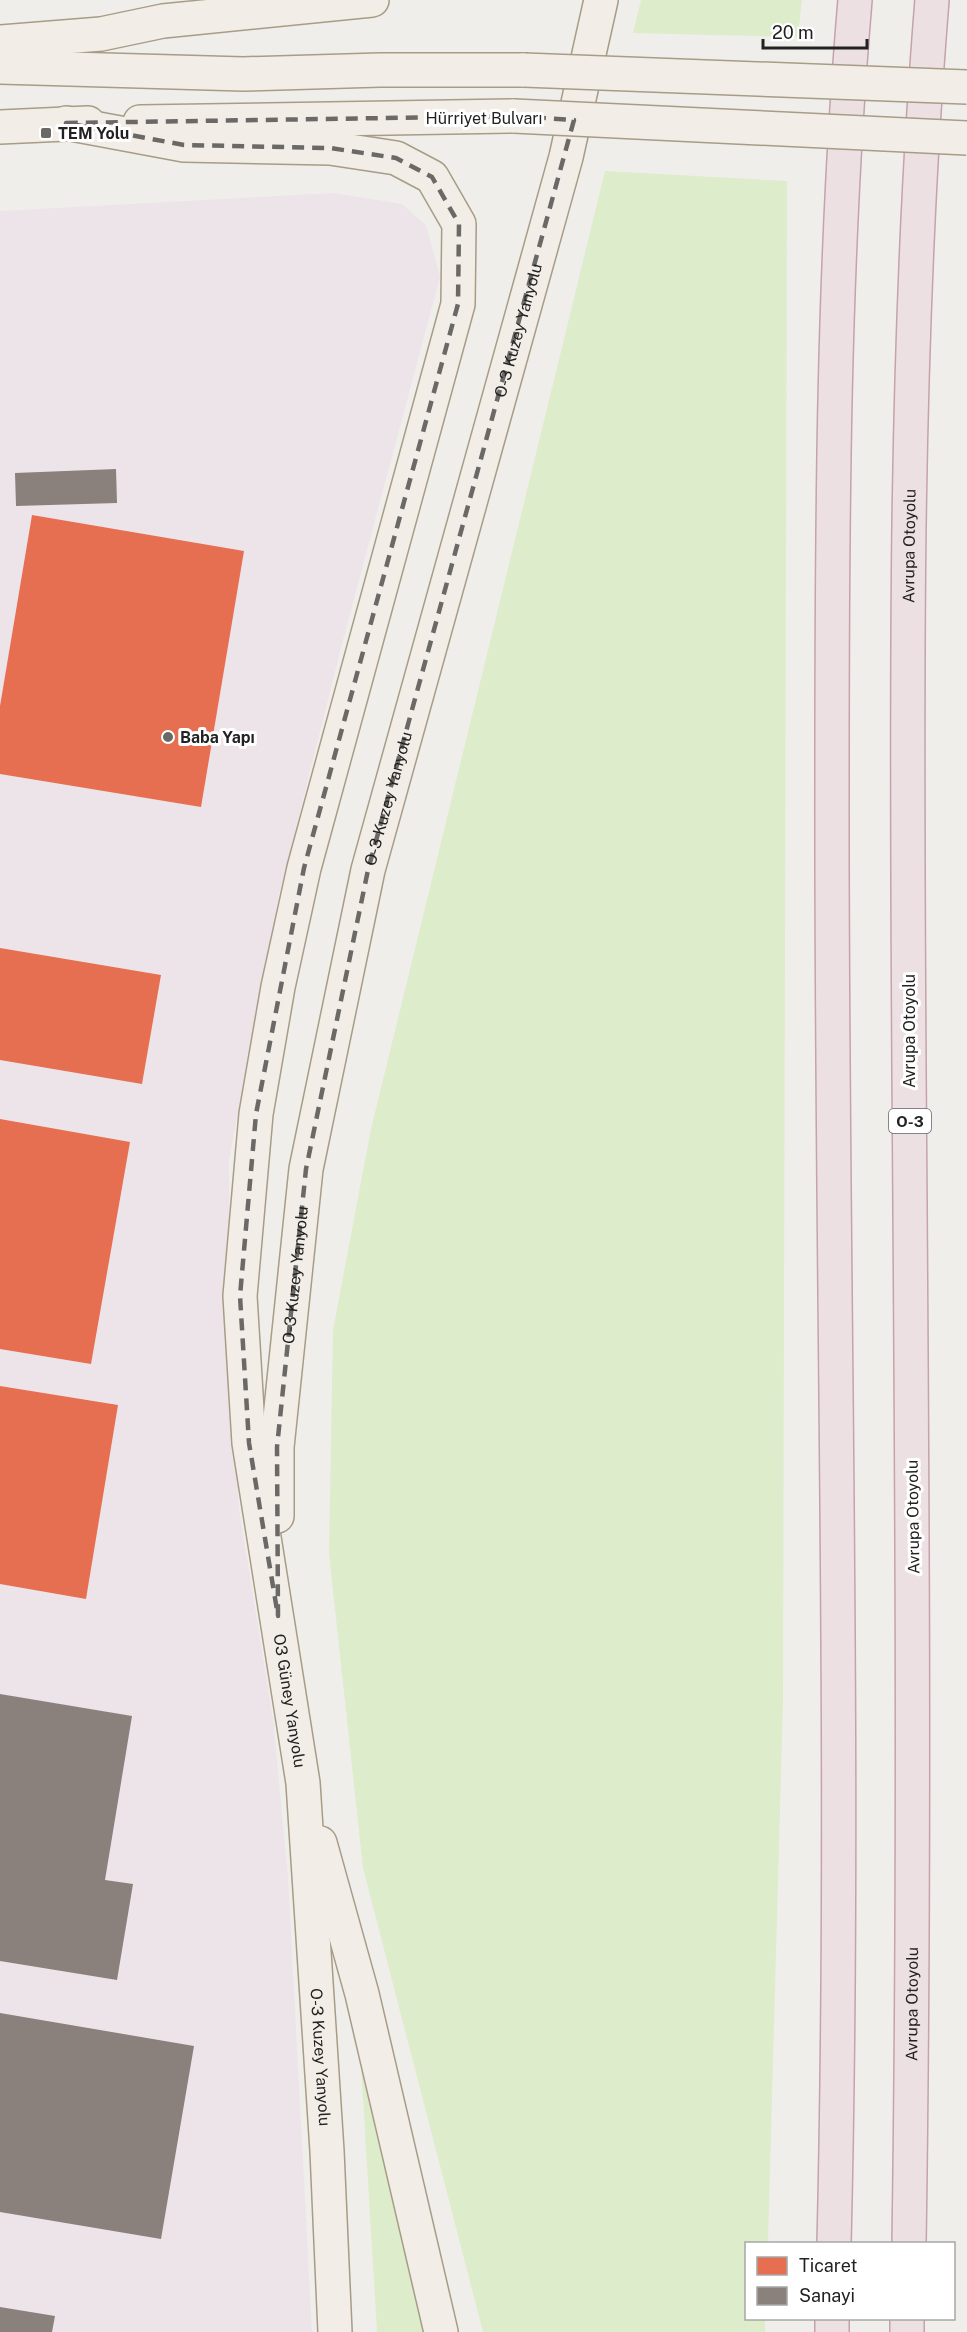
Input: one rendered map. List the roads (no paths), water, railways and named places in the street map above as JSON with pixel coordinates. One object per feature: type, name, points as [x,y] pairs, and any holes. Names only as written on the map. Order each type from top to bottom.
[{"type":"highway","points":[[834,2242],[838,1991],[839,1594],[832,974],[832,616],[843,176],[855,0]]},
{"type":"highway","name":"Avrupa Otoyolu","points":[[909,2242],[915,1734],[906,775],[910,477],[919,176],[932,0]]},
{"type":"main road","points":[[0,42],[101,34],[163,21],[372,0]]},
{"type":"main road","name":"O-3 Kuzey Yanyolu","points":[[278,1616],[277,1447],[306,1169],[368,870],[566,157],[601,0]]},
{"type":"main road","points":[[0,67],[243,74],[380,70],[524,70],[747,76],[967,87]]},
{"type":"main road","name":"Hürriyet Bulvarı","points":[[0,128],[66,123],[514,116],[967,138]]},
{"type":"main road","points":[[66,123],[183,145],[330,148],[396,158],[432,177],[459,224],[458,304],[304,868],[278,987],[256,1114],[240,1296],[249,1443],[278,1616]]},
{"type":"main road","name":"O3 Güney Yanyolu","points":[[278,1616],[303,1783]]},
{"type":"main road","points":[[303,1783],[362,1994],[441,2332]]},
{"type":"main road","name":"O-3 Kuzey Yanyolu","points":[[303,1783],[327,2151],[335,2332]]},
{"type":"place","name":"TEM Yolu","points":[[46,133]]},
{"type":"place","name":"Baba Yapı","points":[[168,737]]}]
